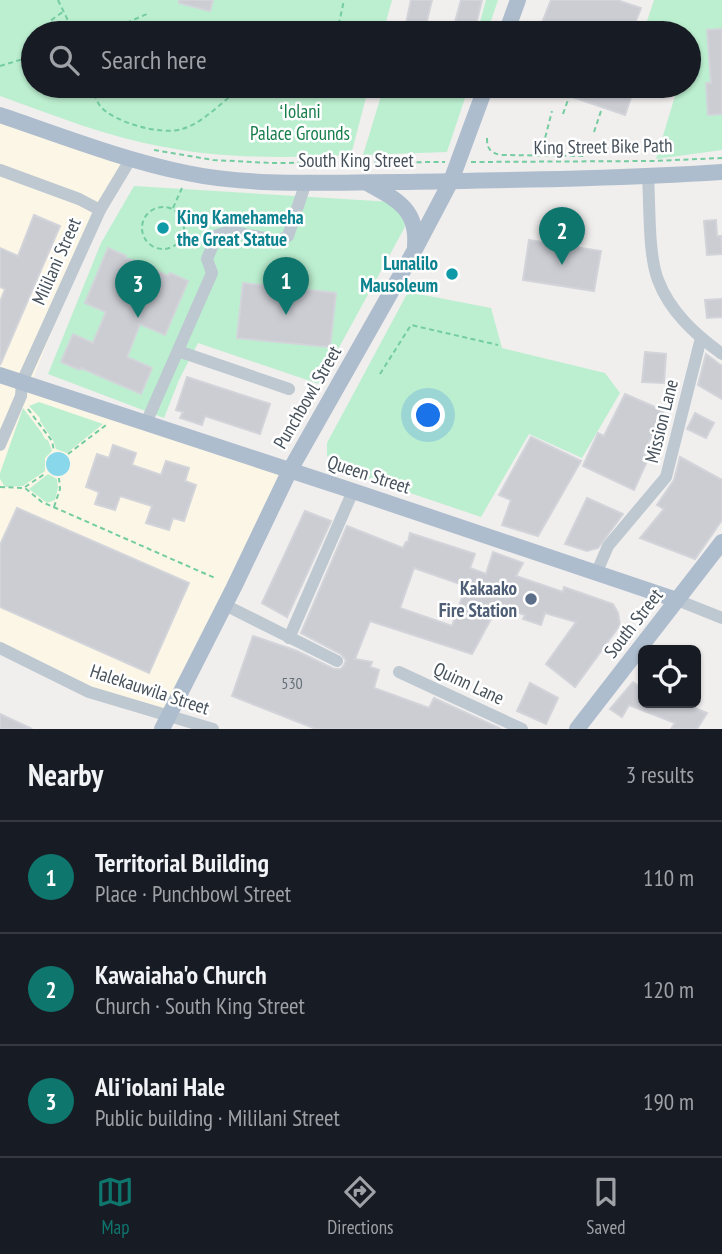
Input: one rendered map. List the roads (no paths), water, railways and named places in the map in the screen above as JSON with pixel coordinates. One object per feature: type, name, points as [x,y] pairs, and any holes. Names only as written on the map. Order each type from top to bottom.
[{"type":"main road","points":[[510,21],[518,0]]},
{"type":"main road","name":"Punchbowl Street","points":[[165,722],[290,470],[451,181],[482,98]]},
{"type":"main road","name":"South King Street","points":[[0,115],[130,159],[189,174],[236,180],[451,181],[648,177],[722,172]]},
{"type":"main road","points":[[365,182],[396,200],[407,210],[416,231],[414,251]]},
{"type":"main road","name":"Queen Street","points":[[0,375],[21,389],[120,414],[677,600]]},
{"type":"main road","name":"South Street","points":[[577,729],[722,542]]},
{"type":"street","name":"Mililani Street","points":[[0,445],[21,389],[100,210],[130,159]]},
{"type":"street","points":[[0,170],[79,199],[100,210]]},
{"type":"street","points":[[648,177],[657,279],[682,319],[722,354]]},
{"type":"street","points":[[146,423],[212,273],[206,259],[217,235],[230,231],[279,241],[288,236],[306,181]]},
{"type":"street","name":"Mission Lane","points":[[596,574],[608,546],[666,477],[701,338]]},
{"type":"street","points":[[178,351],[289,389]]},
{"type":"street","points":[[289,638],[353,491]]},
{"type":"street","name":"Queen Street","points":[[677,600],[722,618]]},
{"type":"street","points":[[225,605],[337,661]]},
{"type":"street","name":"Halekauwila Street","points":[[0,648],[89,692],[165,722],[214,729]]},
{"type":"street","name":"Quinn Lane","points":[[399,672],[522,729]]},
{"type":"water","points":[[53,452],[63,452],[70,459],[70,469],[63,476],[53,476],[46,469],[46,459]]},
{"type":"place","name":"King Kamehameha the Great Statue","points":[[163,228]]},
{"type":"place","name":"Kawaiaha'o Church","points":[[562,265]]},
{"type":"place","name":"Lunalilo Mausoleum","points":[[452,274]]},
{"type":"place","name":"Territorial Building","points":[[286,315]]},
{"type":"place","name":"Ali'iolani Hale","points":[[138,318]]},
{"type":"place","name":"Kakaako Fire Station","points":[[531,599]]},
{"type":"park label","name":"ʻIolani Palace Grounds","points":[[300,122]]}]
